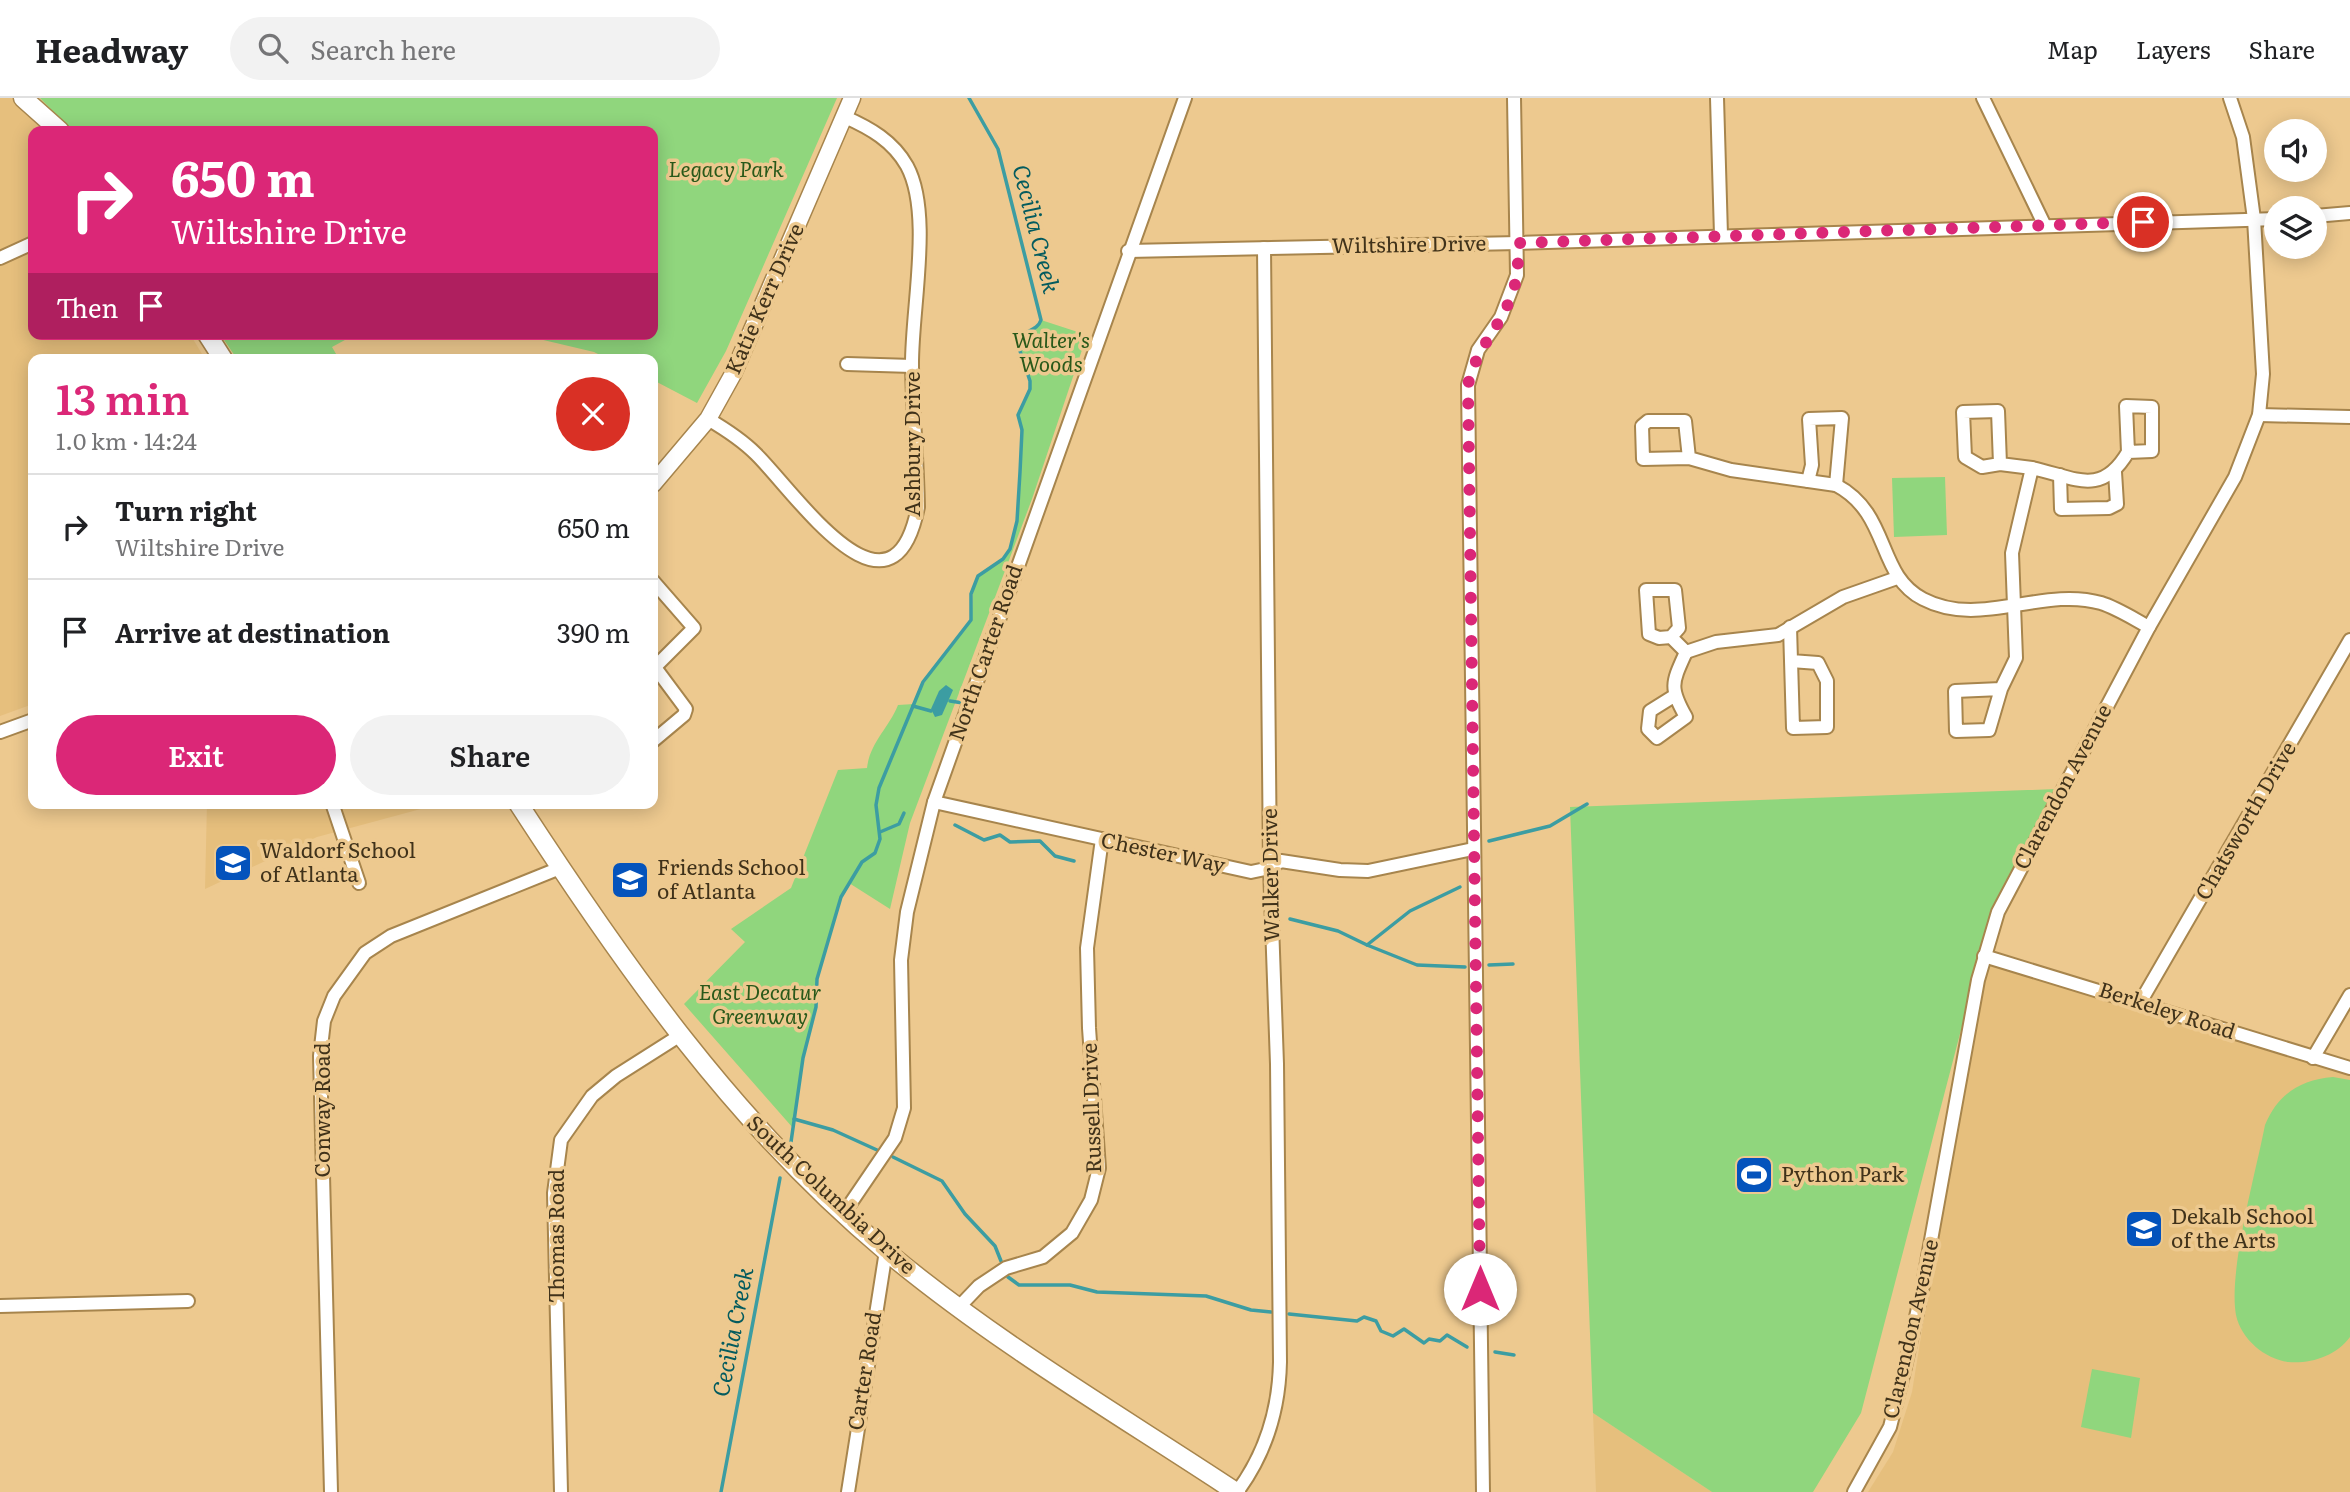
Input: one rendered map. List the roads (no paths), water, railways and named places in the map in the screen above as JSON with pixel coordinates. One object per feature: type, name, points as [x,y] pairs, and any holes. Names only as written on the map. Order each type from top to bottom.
[{"type":"main road","points":[[23,98],[54,126]]},
{"type":"main road","name":"South Columbia Drive","points":[[522,809],[560,869],[678,1036],[749,1119],[844,1213],[886,1251],[958,1308],[1236,1492]]},
{"type":"street","name":"Katie Kerr Drive","points":[[658,478],[708,419],[733,374],[852,98]]},
{"type":"street","name":"North Carter Road","points":[[844,1213],[895,1138],[904,1108],[901,960],[907,912],[934,802],[1128,251],[1185,98]]},
{"type":"street","points":[[1483,1492],[1468,385],[1478,350],[1512,296],[1517,275],[1519,243],[1514,98]]},
{"type":"street","points":[[1717,98],[1721,236]]},
{"type":"street","points":[[1983,98],[2044,224]]},
{"type":"street","name":"Clarendon Avenue","points":[[1854,1492],[1890,1427],[1904,1371],[1984,956],[1998,912],[2149,627],[2235,477],[2259,415],[2263,374],[2255,219],[2243,137],[2230,98]]},
{"type":"street","name":"Ashbury Drive","points":[[708,419],[755,453],[850,553],[872,562],[894,555],[914,527],[918,507],[912,366],[919,221],[917,192],[906,166],[891,144],[845,117]]},
{"type":"street","points":[[2327,215],[2350,213]]},
{"type":"street","name":"Wiltshire Drive","points":[[1128,251],[1519,243],[2264,219]]},
{"type":"street","points":[[0,258],[28,245]]},
{"type":"street","name":"Walker Drive","points":[[1236,1492],[1260,1457],[1279,1390],[1277,1064],[1270,869],[1264,248]]},
{"type":"street","points":[[846,364],[912,366]]},
{"type":"street","points":[[2000,464],[1998,411],[1963,412],[1965,457],[1982,467],[2000,464],[2032,468],[2086,482],[2103,478],[2115,471],[2128,452]]},
{"type":"street","points":[[2259,415],[2350,417]]},
{"type":"street","points":[[1808,481],[1812,465],[1809,419],[1842,418],[1836,485]]},
{"type":"street","points":[[1689,458],[1685,421],[1648,421],[1642,426],[1643,459],[1689,458],[1731,470],[1836,485],[1860,501],[1868,512],[1898,578],[1922,599],[1957,612],[2060,600],[2101,603],[2149,627]]},
{"type":"street","points":[[2001,689],[1955,691],[1956,731],[1989,730],[2001,689],[2016,658],[2012,553],[2032,468]]},
{"type":"street","points":[[2060,475],[2061,509],[2109,508],[2117,504],[2115,471]]},
{"type":"street","points":[[1674,696],[1675,675],[1686,652],[1716,642],[1778,635],[1843,597],[1898,578]]},
{"type":"street","points":[[658,587],[694,628],[658,664]]},
{"type":"street","points":[[1790,627],[1791,662],[1793,728],[1827,727],[1827,681],[1818,663],[1791,662]]},
{"type":"street","points":[[1671,636],[1686,652]]},
{"type":"street","name":"Chatsworth Drive","points":[[2141,1001],[2350,640]]},
{"type":"street","points":[[658,671],[686,709],[684,715],[658,737]]},
{"type":"street","points":[[0,732],[28,722]]},
{"type":"street","name":"Chester Way","points":[[934,802],[1251,872],[1270,869],[1281,861],[1368,871],[1473,849]]},
{"type":"street","points":[[334,809],[359,883]]},
{"type":"street","name":"Russell Drive","points":[[958,1308],[979,1286],[1006,1268],[1043,1257],[1072,1233],[1091,1200],[1099,1168],[1089,1028],[1087,948],[1102,839]]},
{"type":"street","name":"Conway Road","points":[[331,1492],[320,1056],[324,1021],[334,996],[365,953],[391,936],[560,869]]},
{"type":"street","name":"Berkeley Road","points":[[1984,956],[2141,1001],[2350,1068]]},
{"type":"street","points":[[2313,1058],[2350,995]]},
{"type":"street","name":"Thomas Road","points":[[561,1492],[554,1193],[561,1140],[592,1096],[615,1076],[678,1036]]},
{"type":"street","name":"Carter Road","points":[[848,1492],[886,1251]]},
{"type":"street","points":[[0,1306],[188,1301]]},
{"type":"water","points":[[946,685],[953,690],[942,715],[935,717],[931,709],[939,691]]},
{"type":"waterway","name":"Cecilia Creek","points":[[791,1142],[803,1058],[816,1007],[817,979],[841,897],[862,862],[875,853],[880,839],[876,805],[879,788],[923,682],[971,620],[971,594],[978,576],[1003,559],[1010,549],[1017,521],[1022,430],[1018,415],[1030,389],[1030,381],[1017,342],[1041,320],[998,149],[969,98]]},
{"type":"waterway","points":[[950,701],[963,703]]},
{"type":"waterway","points":[[913,706],[931,711]]},
{"type":"waterway","points":[[1489,841],[1550,826],[1587,804]]},
{"type":"waterway","points":[[880,832],[899,824],[904,813]]},
{"type":"waterway","points":[[955,825],[984,840],[1000,835],[1010,842],[1040,841],[1055,856],[1074,861]]},
{"type":"waterway","points":[[1290,919],[1338,931],[1367,945],[1410,911],[1460,887]]},
{"type":"waterway","points":[[1367,945],[1417,965],[1465,967]]},
{"type":"waterway","points":[[1489,965],[1513,964]]},
{"type":"waterway","points":[[794,1119],[833,1130],[877,1150]]},
{"type":"waterway","points":[[893,1157],[942,1181],[965,1214],[995,1246],[1001,1261]]},
{"type":"waterway","name":"Cecilia Creek","points":[[721,1492],[780,1178]]},
{"type":"waterway","points":[[1008,1277],[1019,1285],[1070,1285],[1097,1292],[1206,1296],[1251,1310],[1271,1312]]},
{"type":"waterway","points":[[1289,1314],[1357,1321],[1364,1317],[1376,1321],[1381,1331],[1393,1336],[1404,1329],[1424,1343],[1429,1339],[1440,1341],[1447,1335],[1467,1347]]},
{"type":"waterway","points":[[1495,1352],[1514,1355]]},
{"type":"place","name":"Waldorf School of Atlanta","points":[[233,863]]},
{"type":"place","name":"Friends School of Atlanta","points":[[630,880]]},
{"type":"place","name":"Python Park","points":[[1754,1175]]},
{"type":"place","name":"Dekalb School of the Arts","points":[[2144,1229]]},
{"type":"park label","name":"Legacy Park","points":[[726,170]]},
{"type":"park label","name":"Walter's Woods","points":[[1051,353]]},
{"type":"park label","name":"East Decatur Greenway","points":[[760,1005]]}]
